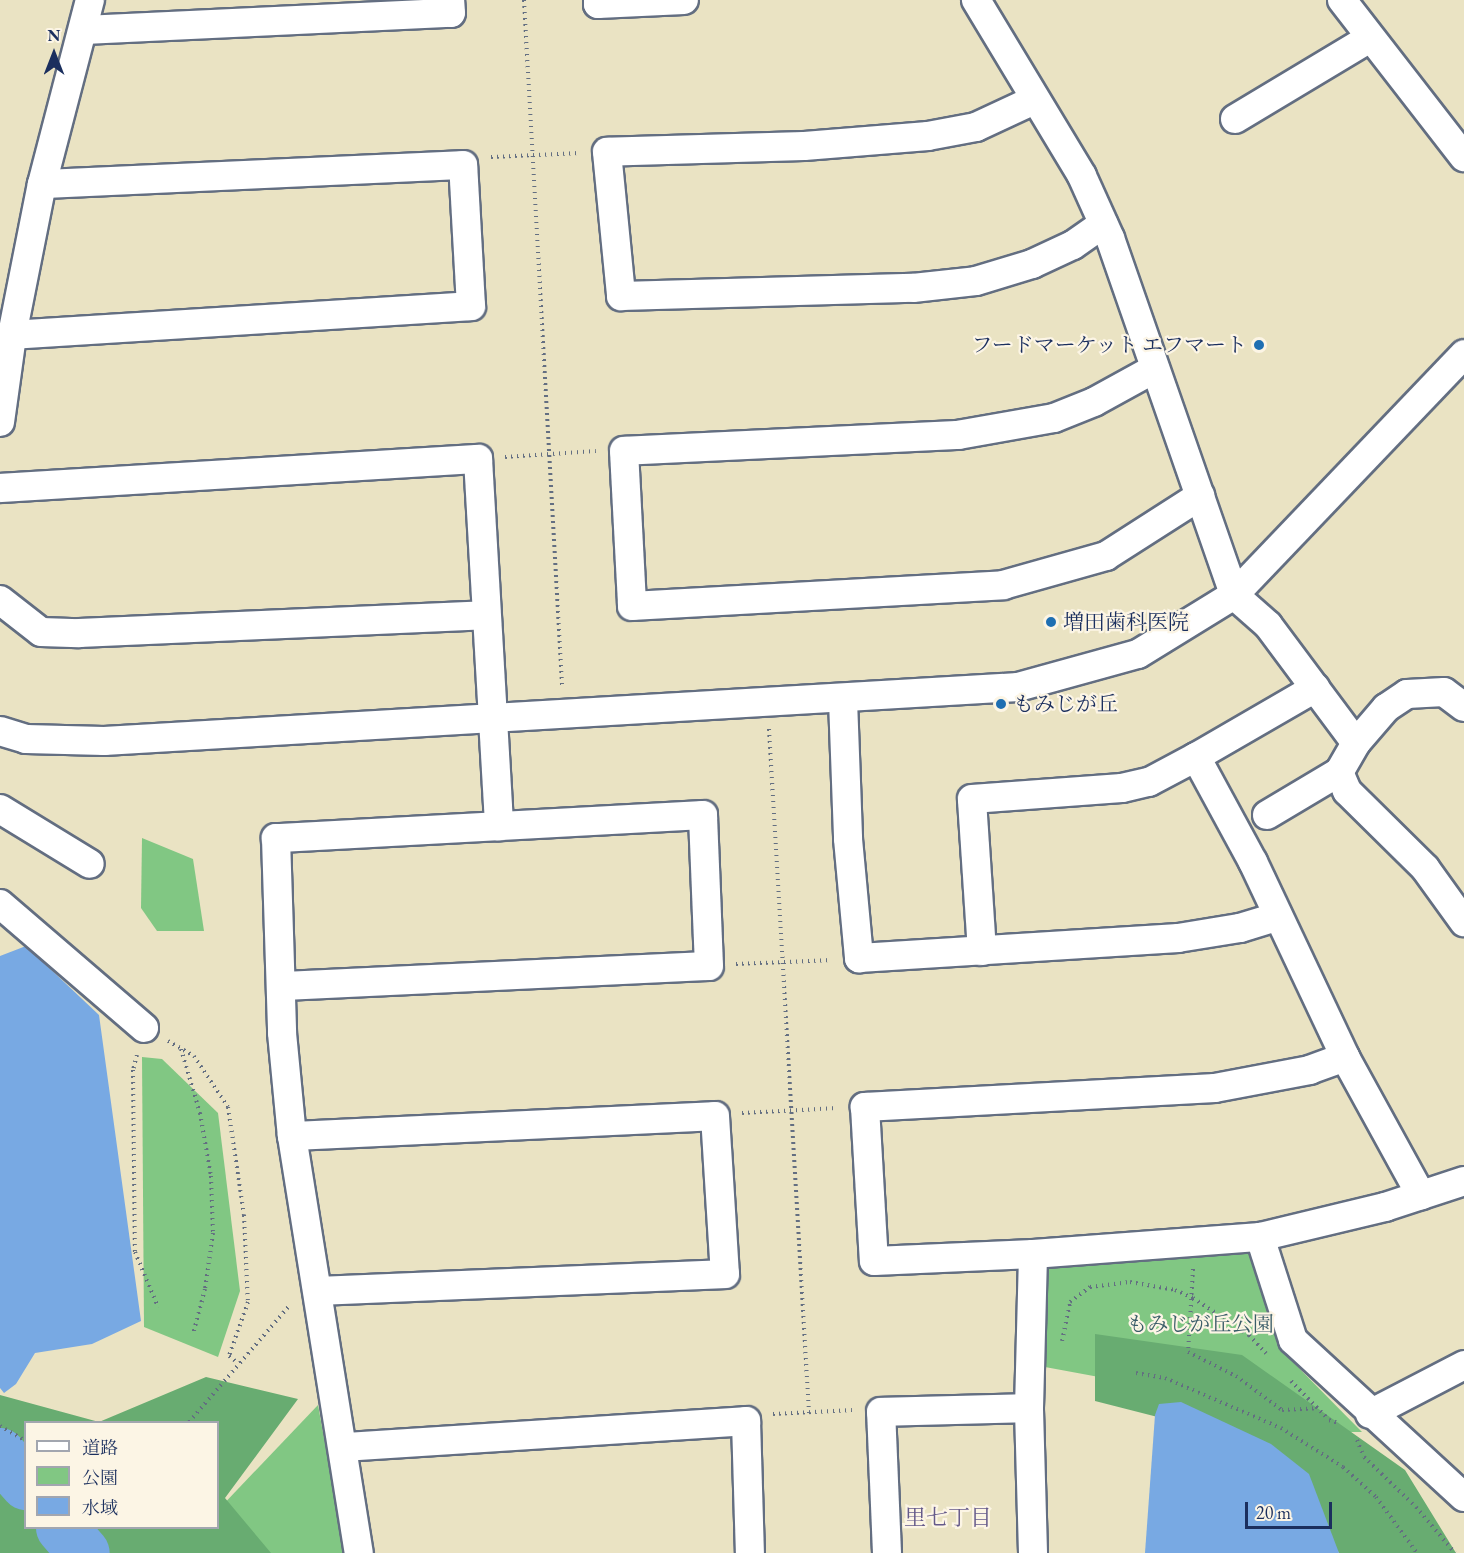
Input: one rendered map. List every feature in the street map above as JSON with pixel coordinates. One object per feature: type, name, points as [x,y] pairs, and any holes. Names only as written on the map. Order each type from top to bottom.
[{"type":"street","points":[[0,422],[12,335],[42,184],[90,0]]},
{"type":"street","points":[[84,30],[451,13],[450,0]]},
{"type":"street","points":[[598,0],[598,4],[684,0]]},
{"type":"street","points":[[976,0],[1034,100],[1082,176],[1103,224],[1234,595],[1268,625],[1356,743]]},
{"type":"street","points":[[1342,0],[1368,39],[1464,157]]},
{"type":"street","points":[[1235,119],[1368,39]]},
{"type":"street","points":[[1034,100],[976,127],[928,135],[804,146],[607,152],[621,296],[913,288],[976,280],[1032,264],[1073,245],[1103,224]]},
{"type":"street","points":[[12,335],[471,306],[463,165],[42,184]]},
{"type":"street","points":[[0,731],[26,739],[104,741],[843,700],[1018,687],[1138,654],[1234,595],[1464,354]]},
{"type":"street","points":[[1154,369],[1094,402],[1054,418],[957,435],[624,451],[632,606],[1003,585],[1106,556],[1200,496]]},
{"type":"street","points":[[0,488],[478,459],[485,615],[499,826]]},
{"type":"street","points":[[0,600],[41,632],[79,633],[485,615]]},
{"type":"street","points":[[982,951],[972,799],[1122,788],[1149,782],[1315,688]]},
{"type":"street","points":[[1267,815],[1339,772],[1356,743],[1386,708],[1407,694],[1444,692],[1464,707]]},
{"type":"street","points":[[843,700],[848,839],[859,958],[1178,938],[1240,928],[1277,917]]},
{"type":"street","points":[[1196,757],[1253,862],[1345,1057],[1421,1195]]},
{"type":"street","points":[[1339,772],[1347,791],[1425,868],[1464,922]]},
{"type":"street","points":[[0,809],[90,864]]},
{"type":"street","points":[[282,986],[709,966],[703,815],[276,838],[282,1033],[292,1136],[345,1447],[359,1553]]},
{"type":"street","points":[[0,904],[11,930],[144,1028]]},
{"type":"street","points":[[1345,1057],[1310,1070],[1215,1088],[865,1107],[873,1261],[1033,1254],[1260,1237],[1421,1195],[1464,1181]]},
{"type":"street","points":[[292,1136],[715,1116],[725,1274],[320,1297]]},
{"type":"street","points":[[1260,1237],[1293,1340],[1360,1424],[1464,1497]]},
{"type":"street","points":[[1033,1254],[1029,1407],[1033,1553]]},
{"type":"street","points":[[1360,1424],[1464,1365]]},
{"type":"street","points":[[887,1553],[881,1412],[1029,1407]]},
{"type":"street","points":[[345,1447],[747,1420],[750,1553]]},
{"type":"path","points":[[524,0],[564,716]]},
{"type":"path","points":[[463,165],[477,157],[607,152]]},
{"type":"path","points":[[478,459],[551,452],[624,451]]},
{"type":"path","points":[[767,704],[809,1413]]},
{"type":"path","points":[[709,966],[859,958]]},
{"type":"path","points":[[158,1307],[135,1252],[133,1070],[144,1028],[194,1056],[228,1107],[244,1215],[248,1302],[228,1356],[238,1363]]},
{"type":"path","points":[[181,1048],[200,1113],[211,1176],[213,1233],[205,1288],[194,1334]]},
{"type":"path","points":[[715,1116],[792,1109],[865,1107]]},
{"type":"path","points":[[1194,1242],[1193,1298],[1188,1352],[1236,1376],[1282,1410],[1317,1407]]},
{"type":"path","points":[[1030,1357],[1058,1358],[1070,1302],[1090,1287],[1130,1282],[1174,1290],[1193,1298],[1249,1335],[1268,1355]]},
{"type":"path","points":[[190,1421],[287,1305],[320,1297]]},
{"type":"path","points":[[1136,1373],[1165,1378],[1290,1433],[1342,1467],[1376,1497],[1417,1553]]},
{"type":"path","points":[[1289,1378],[1317,1407],[1343,1425]]},
{"type":"path","points":[[747,1420],[756,1415],[869,1409],[881,1412]]},
{"type":"path","points":[[1360,1424],[1364,1457],[1416,1507],[1455,1553]]},
{"type":"path","points":[[0,1426],[24,1440]]},
{"type":"green space","points":[[142,838],[193,859],[204,931],[157,931],[141,908]]},
{"type":"green space","points":[[142,1057],[162,1059],[218,1113],[240,1291],[218,1357],[144,1327]]},
{"type":"green space","name":"もみじが丘公園","points":[[1251,1251],[1280,1349],[1362,1432],[1328,1432],[1180,1392],[1045,1367],[1044,1263]]},
{"type":"green space","points":[[1095,1334],[1242,1355],[1405,1470],[1456,1553],[1339,1553],[1293,1479],[1189,1425],[1095,1401]]},
{"type":"green space","points":[[206,1377],[298,1399],[225,1498],[271,1553],[0,1553],[0,1395],[95,1421],[24,1421],[24,1529],[219,1529],[219,1421],[101,1421]]},
{"type":"green space","points":[[318,1405],[345,1553],[252,1553],[219,1509]]},
{"type":"water","points":[[26,946],[99,1015],[141,1321],[92,1344],[35,1353],[16,1384],[4,1393],[0,1388],[0,956]]},
{"type":"water","points":[[1181,1402],[1271,1444],[1309,1474],[1339,1553],[1145,1553],[1155,1415],[1159,1404]]},
{"type":"waterway","points":[[0,1454],[24,1482]]},
{"type":"waterway","points":[[63,1529],[84,1553]]},
{"type":"place","name":"フードマーケット エフマート","points":[[1259,345]]},
{"type":"place","name":"増田歯科医院","points":[[1051,622]]},
{"type":"place","name":"もみじが丘","points":[[1001,704]]},
{"type":"district","name":"里七丁目","points":[[948,1518]]}]
